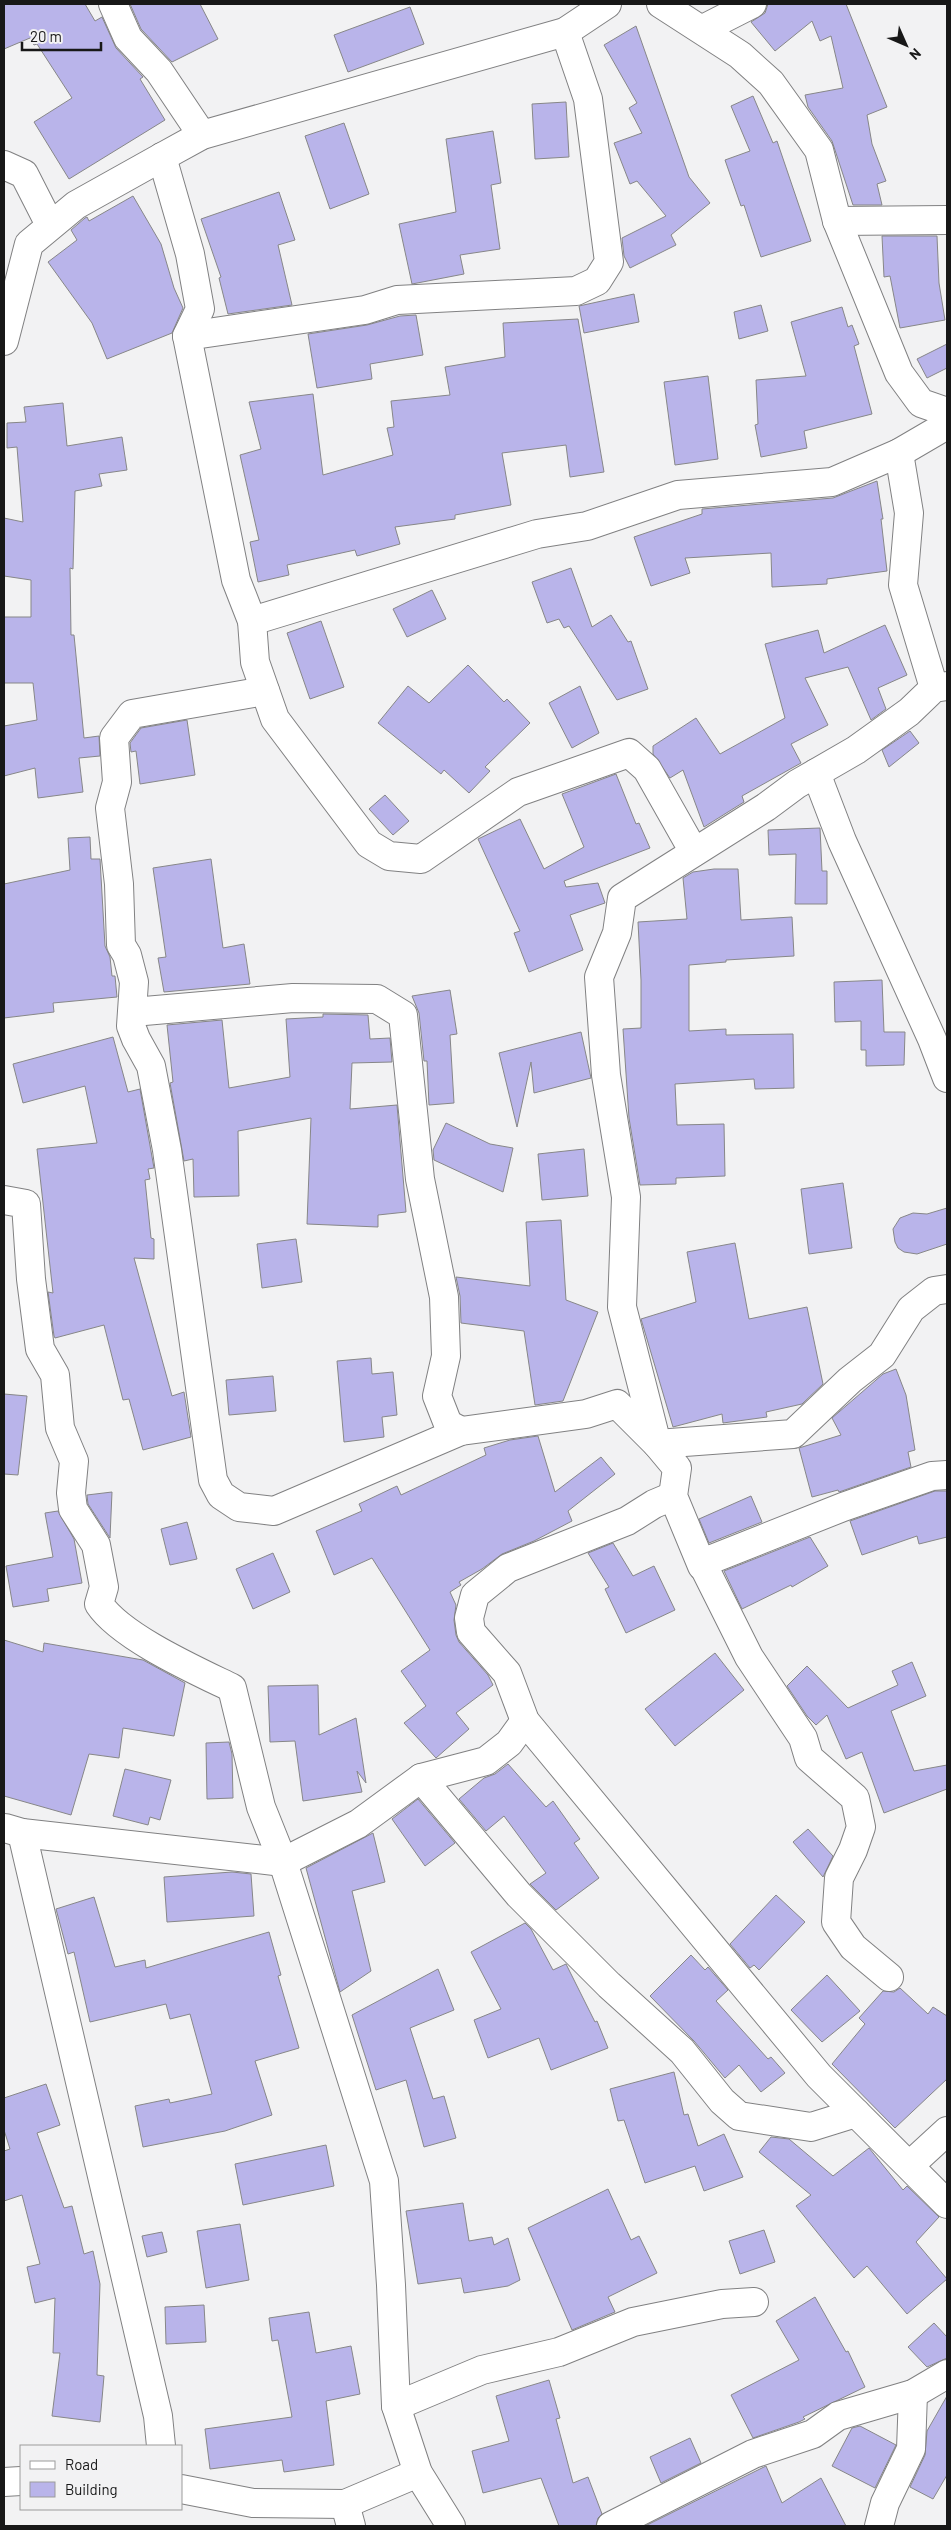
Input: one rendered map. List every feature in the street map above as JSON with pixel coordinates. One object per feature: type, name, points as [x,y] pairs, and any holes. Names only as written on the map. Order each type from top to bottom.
[{"type":"street","points":[[113,4],[128,38],[159,71],[202,136]]},
{"type":"street","points":[[4,341],[29,244],[76,205],[202,136],[565,32],[607,4]]},
{"type":"street","points":[[661,4],[703,29],[740,55],[771,83],[819,150],[837,222],[899,374],[921,403],[947,412]]},
{"type":"street","points":[[703,29],[752,4]]},
{"type":"street","points":[[187,336],[365,310],[397,300],[576,291],[597,281],[609,262],[602,203],[588,98],[565,32]]},
{"type":"street","points":[[162,157],[185,235],[200,309],[187,336],[236,580],[252,621],[255,662],[275,718],[369,844],[389,856],[421,859],[518,792],[629,753],[647,769],[694,852]]},
{"type":"street","points":[[4,165],[24,174],[50,225]]},
{"type":"street","points":[[837,222],[947,220]]},
{"type":"street","points":[[252,621],[537,534],[587,526],[678,494],[832,482],[899,453],[947,424]]},
{"type":"street","points":[[657,1444],[622,1307],[626,1198],[606,1075],[598,977],[617,933],[622,898],[816,773],[856,750],[941,687],[903,585],[909,514],[899,453]]},
{"type":"street","points":[[265,691],[132,714],[114,738],[117,782],[110,808],[119,884],[121,944],[128,955],[134,982],[131,1026],[151,1066],[167,1150],[212,1480],[220,1495],[239,1507],[274,1511],[461,1431],[586,1414],[617,1404],[657,1444],[677,1468],[673,1496],[702,1566],[702,1563],[843,1508],[932,1476],[947,1475]]},
{"type":"street","points":[[816,773],[842,841],[932,1039],[947,1078]]},
{"type":"street","points":[[133,1012],[293,998],[377,1000],[403,1015],[420,1179],[444,1297],[446,1356],[437,1396],[448,1424],[461,1431]]},
{"type":"street","points":[[4,1200],[26,1204],[31,1279],[40,1349],[55,1376],[60,1428],[74,1461],[71,1493],[74,1509],[96,1545],[104,1587],[99,1604],[108,1617],[144,1641],[232,1688],[261,1807],[283,1862],[384,2181],[391,2284],[396,2406],[418,2474],[451,2526]]},
{"type":"street","points":[[657,1444],[793,1434],[850,1380],[882,1355],[911,1309],[934,1291],[947,1289]]},
{"type":"street","points":[[673,1496],[654,1504],[627,1521],[508,1568],[475,1594],[469,1618],[471,1632],[507,1673],[525,1721],[819,2076],[947,2204]]},
{"type":"street","points":[[702,1563],[749,1657],[803,1738],[809,1758],[855,1798],[861,1827],[853,1850],[839,1878],[836,1922],[853,1947],[888,1977]]},
{"type":"street","points":[[161,2445],[158,2416],[13,1831],[283,1862],[358,1824],[421,1778],[486,1761],[509,1743],[525,1721]]},
{"type":"street","points":[[421,1778],[519,1895],[608,1985],[682,2051],[722,2101],[739,2116],[811,2127],[856,2113]]},
{"type":"street","points":[[910,2165],[947,2130]]},
{"type":"street","points":[[396,2406],[482,2370],[559,2352],[633,2322],[722,2304],[754,2302]]},
{"type":"street","points":[[611,2526],[753,2454],[813,2434],[838,2416],[912,2394],[947,2374]]},
{"type":"street","points":[[878,2526],[885,2503],[911,2449],[912,2394]]},
{"type":"street","points":[[182,2489],[253,2502],[348,2515],[418,2474]]},
{"type":"street","points":[[4,2482],[20,2481]]},
{"type":"building","points":[[4,4],[85,4],[95,21],[102,17],[116,48],[143,77],[140,79],[165,120],[69,179],[34,122],[72,98],[37,44],[34,45],[30,38],[4,49]]},
{"type":"building","points":[[130,4],[200,4],[218,39],[172,62],[141,29]]},
{"type":"building","points":[[768,4],[846,4],[887,107],[867,115],[872,144],[886,181],[877,184],[882,205],[853,205],[832,141],[808,107],[805,95],[843,88],[831,36],[820,41],[812,21],[775,51],[751,22],[765,13]]},
{"type":"building","points":[[410,7],[424,44],[348,72],[334,35]]},
{"type":"building","points":[[636,26],[689,177],[710,203],[671,235],[676,245],[630,268],[624,256],[622,238],[666,216],[637,181],[630,184],[614,143],[642,133],[629,108],[637,103],[604,45]]},
{"type":"building","points":[[753,96],[773,143],[777,141],[811,241],[761,257],[744,205],[741,206],[725,160],[750,151],[731,106]]},
{"type":"building","points":[[566,102],[569,157],[535,159],[532,104]]},
{"type":"building","points":[[344,123],[369,194],[330,209],[305,136]]},
{"type":"building","points":[[493,131],[501,183],[491,185],[500,249],[460,255],[464,274],[412,284],[399,224],[456,212],[446,139]]},
{"type":"building","points":[[279,192],[295,240],[278,245],[292,305],[228,314],[219,278],[221,277],[201,219]]},
{"type":"building","points":[[133,196],[161,244],[174,288],[183,308],[172,333],[107,359],[92,323],[48,262],[77,240],[71,230],[85,218],[87,217],[89,221]]},
{"type":"building","points":[[882,236],[937,236],[939,283],[945,320],[900,328],[890,276],[884,277]]},
{"type":"building","points":[[634,294],[639,322],[584,333],[579,306]]},
{"type":"building","points":[[761,305],[768,331],[739,339],[734,312]]},
{"type":"building","points":[[842,307],[848,327],[852,325],[859,344],[854,346],[872,414],[804,431],[807,448],[761,457],[755,425],[758,424],[756,380],[806,376],[791,322]]},
{"type":"building","points":[[416,315],[423,355],[370,364],[372,379],[317,388],[308,334],[367,325],[400,316]]},
{"type":"building","points":[[578,319],[604,472],[570,477],[566,445],[502,453],[511,505],[455,515],[455,519],[395,527],[400,544],[357,556],[355,550],[287,565],[289,575],[258,582],[250,542],[259,540],[240,455],[261,449],[249,402],[313,394],[323,475],[393,455],[387,428],[394,427],[391,401],[450,395],[445,367],[505,357],[503,323]]},
{"type":"building","points":[[947,344],[947,368],[927,378],[917,359]]},
{"type":"building","points":[[708,376],[718,459],[675,465],[664,382]]},
{"type":"building","points":[[63,403],[67,446],[122,437],[127,470],[99,474],[102,486],[75,491],[73,569],[70,568],[71,635],[74,635],[84,738],[99,736],[100,756],[79,758],[83,792],[38,798],[35,768],[4,776],[4,726],[37,720],[33,683],[4,683],[4,617],[31,617],[31,580],[4,576],[4,518],[23,522],[17,447],[7,448],[7,423],[26,422],[24,407]]},
{"type":"building","points":[[877,481],[883,519],[881,519],[887,571],[827,579],[827,584],[772,587],[771,553],[685,558],[690,573],[651,586],[634,537],[702,514],[702,509],[833,498]]},
{"type":"building","points":[[571,568],[592,627],[611,615],[628,642],[631,641],[648,689],[617,700],[569,626],[564,628],[559,619],[547,623],[532,582]]},
{"type":"building","points":[[432,590],[446,619],[407,637],[393,609]]},
{"type":"building","points":[[321,621],[344,687],[310,699],[287,633]]},
{"type":"building","points":[[885,625],[907,675],[878,688],[886,709],[871,720],[848,667],[805,678],[828,725],[791,744],[801,763],[742,796],[744,802],[704,827],[683,770],[670,778],[653,754],[653,746],[696,718],[720,754],[785,718],[765,644],[818,630],[824,653]]},
{"type":"building","points":[[468,665],[504,702],[507,699],[530,723],[485,767],[490,771],[469,793],[444,770],[441,774],[378,723],[408,686],[429,703]]},
{"type":"building","points":[[580,686],[599,733],[572,748],[549,703]]},
{"type":"building","points":[[187,720],[195,775],[140,784],[136,751],[131,752],[130,743],[141,728]]},
{"type":"building","points":[[910,731],[919,743],[889,767],[882,750]]},
{"type":"building","points":[[616,774],[636,824],[639,823],[650,848],[564,881],[566,887],[598,883],[605,903],[570,915],[583,950],[529,972],[514,933],[520,931],[478,839],[520,819],[544,869],[584,847],[562,794]]},
{"type":"building","points":[[385,795],[409,821],[393,835],[369,809]]},
{"type":"building","points":[[820,828],[822,871],[827,871],[827,904],[795,904],[796,854],[769,855],[768,830]]},
{"type":"building","points":[[90,837],[91,859],[100,859],[105,946],[110,957],[112,976],[115,976],[117,997],[53,1003],[54,1012],[4,1018],[4,884],[70,870],[68,838]]},
{"type":"building","points":[[211,859],[223,948],[244,944],[250,984],[164,992],[158,958],[166,957],[153,868]]},
{"type":"building","points":[[714,869],[738,869],[741,920],[792,917],[794,956],[726,960],[726,962],[689,965],[689,1031],[726,1029],[726,1035],[793,1034],[794,1088],[755,1089],[754,1079],[675,1084],[677,1125],[724,1124],[725,1176],[676,1178],[676,1184],[640,1185],[629,1118],[623,1029],[641,1028],[638,922],[687,919],[683,878],[693,872]]},
{"type":"building","points":[[882,980],[884,1032],[905,1032],[904,1065],[866,1066],[866,1050],[861,1050],[861,1021],[835,1022],[834,982]]},
{"type":"building","points":[[450,990],[457,1034],[450,1035],[454,1103],[429,1105],[427,1061],[424,1061],[419,1013],[412,996]]},
{"type":"building","points":[[323,1014],[368,1015],[370,1039],[390,1038],[392,1062],[352,1063],[350,1109],[397,1105],[406,1212],[378,1215],[378,1227],[307,1224],[311,1118],[238,1131],[239,1196],[194,1197],[193,1159],[184,1161],[170,1083],[173,1082],[167,1025],[222,1020],[229,1088],[290,1077],[286,1019],[323,1017]]},
{"type":"building","points":[[581,1032],[591,1078],[534,1093],[531,1062],[517,1127],[499,1053]]},
{"type":"building","points":[[113,1037],[128,1092],[140,1089],[154,1168],[148,1169],[150,1179],[145,1180],[151,1238],[154,1239],[154,1259],[134,1258],[172,1396],[184,1392],[191,1437],[143,1450],[129,1399],[123,1400],[104,1325],[55,1338],[54,1336],[48,1292],[53,1293],[37,1149],[97,1143],[85,1086],[23,1103],[13,1064]]},
{"type":"building","points":[[446,1123],[490,1144],[513,1148],[503,1192],[434,1160],[433,1150]]},
{"type":"building","points":[[584,1149],[588,1196],[542,1200],[538,1154]]},
{"type":"building","points":[[843,1183],[852,1248],[809,1254],[801,1189]]},
{"type":"building","points":[[947,1208],[947,1244],[917,1254],[904,1252],[898,1248],[893,1229],[900,1218],[913,1213],[927,1214]]},
{"type":"building","points":[[561,1220],[566,1300],[598,1312],[563,1401],[535,1405],[524,1331],[461,1323],[460,1296],[456,1277],[530,1286],[526,1222]]},
{"type":"building","points":[[296,1239],[302,1282],[262,1288],[257,1244]]},
{"type":"building","points":[[735,1243],[749,1319],[807,1307],[823,1384],[802,1404],[766,1412],[767,1417],[723,1423],[722,1414],[673,1427],[641,1319],[696,1302],[687,1252]]},
{"type":"building","points":[[371,1358],[372,1374],[393,1372],[397,1415],[382,1417],[384,1437],[344,1442],[337,1361]]},
{"type":"building","points":[[896,1369],[906,1395],[915,1450],[908,1452],[911,1467],[839,1492],[838,1490],[812,1497],[799,1448],[841,1435],[832,1418],[883,1374]]},
{"type":"building","points":[[273,1376],[276,1411],[229,1415],[226,1380]]},
{"type":"building","points":[[4,1394],[27,1396],[18,1475],[4,1474]]},
{"type":"building","points":[[538,1436],[555,1492],[601,1457],[615,1474],[568,1511],[572,1521],[534,1541],[502,1554],[482,1569],[459,1582],[461,1585],[450,1592],[456,1605],[454,1620],[459,1642],[488,1675],[493,1685],[456,1713],[469,1729],[436,1758],[404,1723],[426,1706],[401,1671],[430,1650],[372,1558],[334,1575],[316,1531],[362,1511],[359,1504],[397,1486],[401,1495],[486,1455],[484,1448],[510,1440]]},
{"type":"building","points":[[935,1491],[947,1491],[947,1537],[919,1544],[917,1536],[862,1555],[850,1521]]},
{"type":"building","points":[[112,1492],[110,1538],[88,1504],[87,1495]]},
{"type":"building","points":[[751,1496],[762,1522],[709,1543],[699,1519]]},
{"type":"building","points":[[58,1511],[74,1539],[82,1583],[47,1589],[49,1601],[13,1607],[6,1566],[53,1557],[45,1513]]},
{"type":"building","points":[[187,1522],[197,1559],[170,1565],[161,1529]]},
{"type":"building","points":[[810,1537],[828,1566],[792,1587],[791,1585],[742,1609],[724,1571]]},
{"type":"building","points":[[613,1543],[633,1576],[654,1566],[675,1610],[626,1633],[605,1589],[609,1587],[588,1553]]},
{"type":"building","points":[[273,1553],[290,1592],[253,1609],[236,1569]]},
{"type":"building","points":[[4,1640],[43,1652],[44,1643],[143,1660],[185,1683],[174,1736],[123,1728],[119,1758],[89,1754],[71,1815],[4,1796]]},
{"type":"building","points":[[715,1653],[744,1690],[675,1746],[645,1709]]},
{"type":"building","points":[[912,1662],[926,1696],[891,1711],[914,1771],[947,1765],[947,1789],[884,1813],[862,1752],[846,1759],[827,1715],[816,1725],[807,1716],[787,1686],[807,1666],[848,1708],[898,1685],[892,1671]]},
{"type":"building","points":[[318,1685],[319,1735],[356,1718],[366,1783],[357,1771],[362,1792],[303,1801],[295,1741],[270,1742],[268,1686]]},
{"type":"building","points":[[229,1742],[232,1754],[233,1798],[207,1799],[206,1743]]},
{"type":"building","points":[[508,1764],[546,1807],[553,1801],[580,1839],[574,1843],[599,1878],[556,1910],[530,1884],[546,1873],[504,1816],[486,1831],[459,1799],[484,1778],[495,1774]]},
{"type":"building","points":[[125,1769],[171,1780],[160,1820],[150,1817],[148,1825],[113,1816]]},
{"type":"building","points":[[418,1799],[455,1843],[425,1866],[392,1819]]},
{"type":"building","points":[[808,1829],[833,1856],[823,1877],[793,1842]]},
{"type":"building","points":[[373,1833],[385,1882],[352,1891],[371,1971],[340,1992],[306,1868]]},
{"type":"building","points":[[232,1872],[251,1874],[254,1916],[167,1922],[164,1877]]},
{"type":"building","points":[[776,1895],[805,1922],[759,1970],[754,1965],[750,1968],[730,1944]]},
{"type":"building","points":[[94,1897],[115,1967],[145,1960],[146,1968],[269,1932],[281,1975],[278,1976],[299,2048],[255,2061],[272,2115],[225,2131],[143,2147],[135,2106],[169,2099],[170,2103],[212,2094],[190,2014],[170,2019],[166,2004],[90,2022],[74,1952],[68,1954],[56,1909]]},
{"type":"building","points":[[525,1923],[531,1929],[553,1970],[566,1964],[595,2022],[597,2021],[608,2048],[551,2070],[539,2038],[488,2058],[474,2020],[501,2009],[471,1952]]},
{"type":"building","points":[[691,1955],[705,1970],[708,1967],[728,1990],[716,2001],[768,2059],[771,2057],[785,2073],[761,2092],[739,2065],[725,2078],[694,2041],[650,1996]]},
{"type":"building","points":[[438,1969],[454,2010],[410,2028],[433,2099],[444,2096],[456,2138],[424,2147],[406,2080],[376,2090],[352,2015]]},
{"type":"building","points":[[827,1975],[860,2011],[822,2042],[791,2010]]},
{"type":"building","points":[[900,1988],[928,2014],[933,2007],[947,2016],[947,2079],[895,2128],[832,2064],[865,2024],[859,2018],[883,1991],[894,1992]]},
{"type":"building","points":[[674,2072],[684,2115],[688,2114],[698,2146],[724,2134],[743,2177],[704,2191],[695,2166],[645,2183],[624,2120],[618,2121],[610,2089]]},
{"type":"building","points":[[46,2084],[60,2125],[37,2133],[64,2208],[72,2206],[84,2254],[93,2251],[100,2284],[97,2375],[104,2376],[100,2422],[52,2416],[60,2353],[53,2353],[55,2298],[35,2303],[27,2267],[40,2264],[22,2195],[4,2201],[4,2151],[10,2149],[4,2130],[4,2098]]},
{"type":"building","points":[[771,2137],[789,2139],[833,2176],[869,2148],[903,2190],[907,2186],[939,2217],[916,2242],[947,2279],[907,2314],[867,2266],[854,2278],[796,2206],[811,2195],[759,2152]]},
{"type":"building","points":[[326,2145],[334,2186],[243,2205],[235,2164]]},
{"type":"building","points":[[608,2189],[631,2240],[639,2236],[657,2273],[608,2297],[615,2312],[572,2330],[528,2228]]},
{"type":"building","points":[[463,2203],[469,2241],[492,2237],[494,2245],[508,2238],[520,2280],[508,2286],[464,2293],[461,2278],[418,2284],[406,2211]]},
{"type":"building","points":[[240,2224],[249,2280],[206,2288],[197,2231]]},
{"type":"building","points":[[764,2230],[775,2262],[740,2274],[729,2241]]},
{"type":"building","points":[[162,2232],[167,2252],[147,2257],[142,2236]]},
{"type":"building","points":[[815,2297],[846,2352],[848,2351],[865,2387],[803,2417],[805,2419],[799,2422],[753,2438],[731,2395],[799,2360],[776,2321]]},
{"type":"building","points":[[204,2305],[206,2342],[166,2344],[165,2307]]},
{"type":"building","points":[[309,2312],[316,2353],[351,2346],[360,2394],[326,2401],[334,2465],[284,2472],[282,2460],[210,2469],[205,2429],[292,2417],[278,2340],[272,2341],[269,2318]]},
{"type":"building","points":[[934,2323],[947,2337],[947,2358],[927,2367],[908,2347]]},
{"type":"building","points":[[549,2380],[560,2418],[556,2419],[573,2483],[588,2477],[602,2514],[598,2518],[596,2526],[559,2526],[541,2478],[483,2493],[472,2451],[509,2441],[496,2396]]},
{"type":"building","points":[[947,2396],[947,2475],[933,2499],[910,2487],[925,2455],[927,2431]]},
{"type":"building","points":[[860,2426],[896,2445],[875,2488],[832,2466],[852,2428]]},
{"type":"building","points":[[690,2438],[701,2463],[661,2483],[650,2457]]},
{"type":"building","points":[[766,2466],[782,2503],[821,2478],[846,2526],[645,2526]]}]
